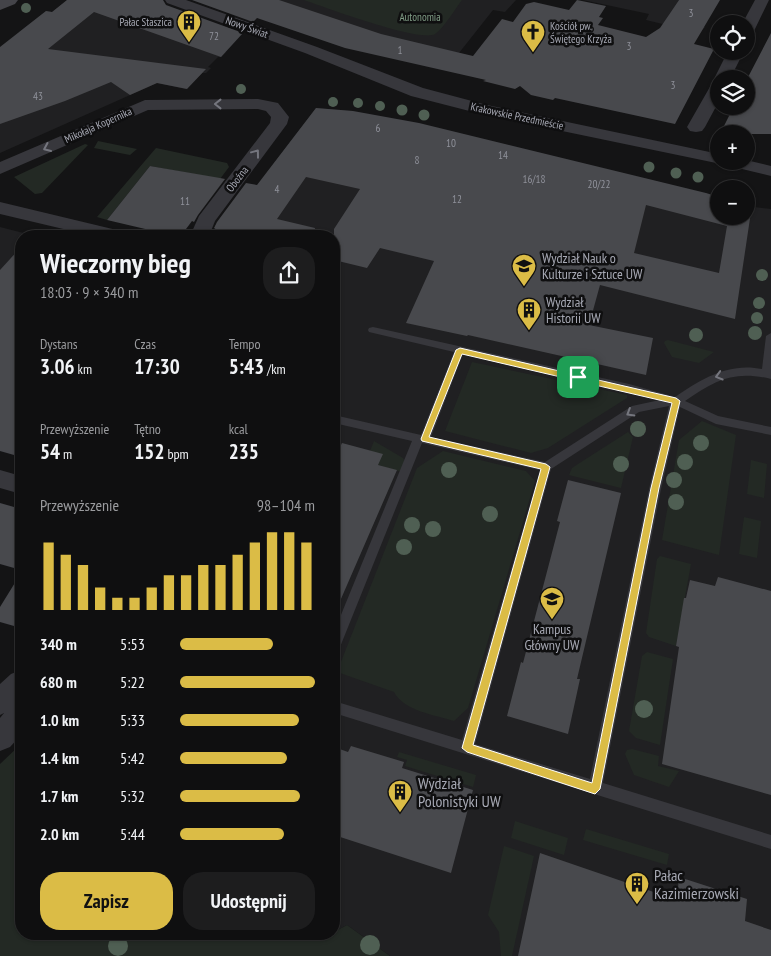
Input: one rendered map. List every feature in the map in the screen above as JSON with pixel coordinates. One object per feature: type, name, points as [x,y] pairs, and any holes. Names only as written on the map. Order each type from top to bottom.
[{"type":"street","points":[[0,5],[8,0]]},
{"type":"street","name":"Nowy Świat","points":[[172,0],[321,54]]},
{"type":"street","points":[[754,15],[762,0]]},
{"type":"street","name":"Krakowskie Przedmieście","points":[[321,54],[402,87],[449,101],[710,157]]},
{"type":"street","points":[[696,127],[710,101]]},
{"type":"street","name":"Mikołaja Kopernika","points":[[0,169],[145,105],[258,104],[275,109],[280,117],[278,124]]},
{"type":"street","name":"Oboźna","points":[[202,230],[206,220],[278,124]]},
{"type":"street","points":[[755,167],[771,170]]},
{"type":"street","points":[[0,191],[22,212]]},
{"type":"street","points":[[0,208],[94,230]]},
{"type":"street","points":[[0,479],[15,483]]},
{"type":"street","points":[[0,702],[15,688]]},
{"type":"street","points":[[0,737],[15,722]]},
{"type":"lane","points":[[373,330],[676,401],[716,420],[771,432]]},
{"type":"lane","points":[[467,748],[546,467],[636,409],[676,401],[712,377],[738,370],[769,374],[771,336]]},
{"type":"lane","points":[[340,633],[460,350]]},
{"type":"lane","points":[[595,789],[655,488],[676,401]]},
{"type":"lane","points":[[340,419],[546,467]]},
{"type":"lane","points":[[340,709],[771,842]]},
{"type":"shaded area","points":[[67,0],[226,52],[208,67],[211,68],[206,73],[202,73],[186,89],[157,83],[0,153],[0,47],[9,47],[26,34],[19,32],[46,11],[52,12]]},
{"type":"shaded area","points":[[210,0],[516,0],[505,12],[493,10],[459,53],[332,43]]},
{"type":"shaded area","points":[[583,0],[679,0],[667,18],[705,27],[700,33],[646,20],[649,14]]},
{"type":"shaded area","name":"Kampus Główny UW","points":[[316,108],[353,111],[337,133],[634,176],[710,195],[710,225],[755,225],[755,207],[771,209],[771,956],[390,956],[347,925],[340,929],[340,230],[224,230]]},
{"type":"shaded area","points":[[0,227],[15,231],[15,419],[0,438]]},
{"type":"green space","name":"Autonomia","points":[[304,0],[462,0],[446,23],[435,34],[426,35],[372,23]]},
{"type":"green space","points":[[98,141],[137,149],[130,155],[94,148]]},
{"type":"green space","points":[[85,144],[88,145],[42,193],[35,194],[14,177]]},
{"type":"green space","points":[[156,148],[227,163],[229,167],[220,179],[150,166],[107,220],[97,217]]},
{"type":"green space","points":[[668,340],[714,352],[699,363],[672,357],[664,343]]},
{"type":"green space","points":[[472,362],[627,395],[627,398],[548,448],[531,453],[445,431]]},
{"type":"green space","points":[[702,421],[736,435],[719,555],[662,540],[679,440]]},
{"type":"green space","points":[[628,432],[633,437],[621,488],[569,475],[572,468]]},
{"type":"green space","points":[[374,441],[403,458],[405,462],[402,472],[378,465],[370,451]]},
{"type":"green space","points":[[443,451],[526,471],[535,481],[468,708],[454,721],[412,708],[405,704],[394,692],[340,673],[340,664],[417,468]]},
{"type":"green space","points":[[751,460],[767,464],[764,498],[747,494]]},
{"type":"green space","points":[[744,517],[761,521],[757,558],[739,554]]},
{"type":"green space","points":[[660,556],[691,564],[676,646],[649,637],[646,633],[657,559]]},
{"type":"green space","points":[[647,652],[673,659],[660,745],[636,738],[629,731],[642,656]]},
{"type":"green space","points":[[632,749],[659,756],[658,766],[679,771],[669,787],[634,775],[625,754],[627,750]]},
{"type":"green space","points":[[15,750],[15,940],[340,940],[340,929],[347,925],[390,956],[0,956],[0,764]]},
{"type":"green space","points":[[399,752],[476,775],[473,787],[405,766],[407,760],[397,757]]},
{"type":"green space","points":[[515,821],[568,838],[564,855],[511,838]]},
{"type":"green space","points":[[586,829],[669,854],[667,865],[583,840]]},
{"type":"green space","points":[[504,846],[534,856],[512,956],[501,956],[499,932],[488,915]]},
{"type":"building","name":"Pałac Staszica","points":[[67,0],[163,0],[166,5],[243,33],[221,57],[94,12],[48,49],[206,69],[187,89],[157,83],[130,95],[111,82],[0,124],[0,47],[46,11],[52,12]]},
{"type":"building","points":[[192,0],[279,0],[381,34],[473,56],[502,19],[513,22],[526,4],[534,2],[569,10],[577,0],[606,6],[599,17],[603,18],[598,25],[646,37],[660,28],[679,0],[720,0],[694,44],[710,48],[710,57],[675,124],[555,98],[553,100],[531,95],[520,86],[515,89],[483,81],[486,80],[345,48],[257,18],[253,22]]},
{"type":"building","points":[[771,33],[771,134],[755,134],[755,125],[724,125],[730,115],[755,115],[755,70],[752,70]]},
{"type":"building","points":[[316,108],[353,111],[419,123],[710,194],[710,222],[646,205],[634,253],[719,273],[727,226],[723,225],[749,225],[735,319],[600,285],[589,325],[653,338],[646,375],[406,323],[434,261],[380,248],[367,268],[340,261],[340,230],[334,229],[360,189],[306,177],[277,219],[315,228],[315,230],[217,230],[214,228],[246,183],[257,185]]},
{"type":"building","points":[[150,166],[225,179],[194,222],[192,221],[185,230],[150,230],[107,220]]},
{"type":"building","points":[[15,254],[15,455],[0,451],[0,270]]},
{"type":"building","points":[[342,443],[383,454],[378,465],[397,470],[340,601],[340,447]]},
{"type":"building","points":[[568,480],[621,493],[577,679],[580,679],[568,734],[507,716],[560,522],[557,521]]},
{"type":"building","points":[[0,503],[15,507],[15,568],[0,564]]},
{"type":"building","points":[[718,577],[771,591],[771,795],[662,764],[679,647],[676,646],[684,598],[686,598],[690,580],[715,586]]},
{"type":"building","points":[[15,583],[15,626],[0,622],[0,607]]},
{"type":"building","name":"Wydział Polonistyki UW","points":[[351,746],[404,762],[402,768],[473,790],[451,873],[340,837],[340,749],[348,752]]},
{"type":"building","name":"Pałac Kazimierzowski","points":[[540,853],[677,900],[679,877],[747,899],[745,921],[771,930],[771,956],[518,956]]},
{"type":"place","name":"Pałac Staszica","points":[[189,43]]},
{"type":"place","name":"Kościół pw. Świętego Krzyża","points":[[533,53]]},
{"type":"place","name":"Wydział Nauk o Kulturze i Sztuce UW","points":[[524,287]]},
{"type":"place","name":"Wydział Historii UW","points":[[529,331]]},
{"type":"place","name":"Kampus Główny UW","points":[[552,620]]},
{"type":"place","name":"Wydział Polonistyki UW","points":[[400,813]]},
{"type":"place","name":"Pałac Kazimierzowski","points":[[637,905]]},
{"type":"route","points":[[460,350],[578,377],[676,401],[655,488],[595,789],[467,748],[546,467],[425,439],[460,350]]}]
